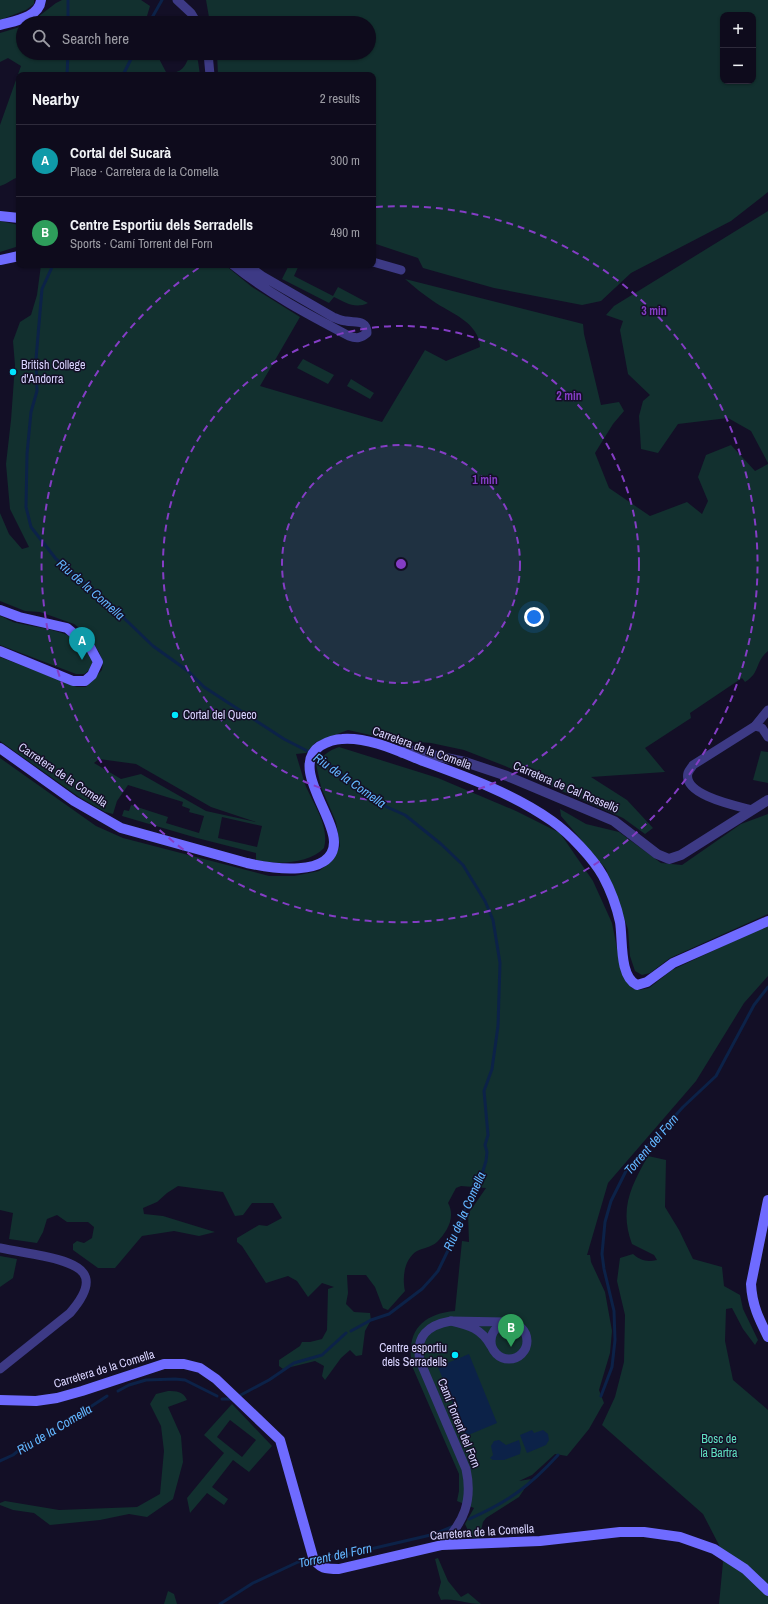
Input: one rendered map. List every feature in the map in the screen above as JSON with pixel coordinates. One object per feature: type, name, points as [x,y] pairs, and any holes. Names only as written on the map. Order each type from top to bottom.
[{"type":"main road","points":[[29,16],[37,10],[41,0]]},
{"type":"main road","points":[[0,25],[16,20]]},
{"type":"main road","points":[[0,216],[16,218]]},
{"type":"main road","points":[[0,260],[16,257]]},
{"type":"main road","points":[[0,610],[19,617],[67,628],[90,646],[98,662],[92,675],[85,681],[73,681],[0,650]]},
{"type":"main road","name":"Carretera de la Comella","points":[[0,748],[74,801],[121,828],[247,863],[268,868],[287,869],[304,868],[317,864],[325,860],[333,850],[334,843],[332,832],[312,780],[310,769],[310,761],[316,749],[330,741],[351,739],[402,753],[465,777],[519,802],[553,822],[583,851],[603,876],[619,921],[625,969],[631,981],[635,984],[642,985],[673,963],[768,921]]},
{"type":"main road","points":[[768,1200],[751,1284],[752,1299],[756,1314],[768,1337]]},
{"type":"main road","name":"Carretera de la Comella","points":[[0,1400],[30,1401],[56,1398],[82,1391],[156,1366],[174,1363],[200,1368],[216,1379],[280,1440],[314,1560],[326,1569],[339,1569],[442,1546],[553,1540],[620,1532],[665,1534],[697,1542],[714,1549],[744,1569],[768,1591]]},
{"type":"street","points":[[177,0],[194,16]]},
{"type":"street","points":[[209,60],[210,72]]},
{"type":"street","points":[[376,263],[401,270]]},
{"type":"street","points":[[237,268],[258,285],[349,336],[356,338],[362,337],[367,333],[367,328],[364,324],[357,321],[345,321],[333,317],[262,276],[251,268]]},
{"type":"street","points":[[755,726],[768,710]]},
{"type":"street","points":[[752,810],[706,796],[694,788],[688,780],[688,773],[693,765],[755,726],[768,722]]},
{"type":"street","points":[[755,726],[762,728],[768,737]]},
{"type":"street","name":"Carretera de Cal Rosselló","points":[[402,753],[408,750],[465,762],[507,776],[614,821],[657,854],[669,858],[681,855],[768,800]]},
{"type":"street","points":[[0,1248],[71,1263],[81,1269],[85,1274],[87,1285],[77,1305],[70,1313],[0,1369]]},
{"type":"street","points":[[451,1321],[508,1322],[520,1326],[527,1336],[527,1348],[519,1357],[507,1359],[501,1358],[480,1331],[468,1325],[451,1321]]},
{"type":"street","name":"Camí Torrent del Forn","points":[[442,1546],[457,1529],[467,1506],[469,1483],[466,1469],[420,1361],[418,1350],[420,1342],[430,1327],[438,1323],[451,1321]]},
{"type":"street","points":[[493,1349],[491,1343],[493,1332],[501,1324],[508,1322]]},
{"type":"green space","points":[[0,0],[34,0],[34,4],[26,10],[0,20]]},
{"type":"green space","points":[[62,0],[141,0],[150,6],[147,16],[39,16]]},
{"type":"green space","points":[[206,0],[768,0],[768,192],[731,221],[631,273],[601,301],[582,305],[494,288],[423,268],[418,258],[376,244],[376,72],[218,72],[217,60],[376,60],[376,16],[209,16]]},
{"type":"green space","points":[[16,28],[16,60],[160,60],[166,72],[19,72],[21,66],[8,58],[0,62],[0,33]]},
{"type":"green space","points":[[188,60],[198,61],[200,72],[176,72],[182,69]]},
{"type":"green space","points":[[16,80],[16,178],[0,186],[0,125]]},
{"type":"green space","points":[[768,211],[768,463],[751,431],[728,418],[678,424],[658,453],[641,449],[639,416],[643,401],[650,395],[628,374],[620,330],[623,321],[606,315],[614,306]]},
{"type":"green space","points":[[0,221],[16,224],[16,247],[0,252]]},
{"type":"green space","points":[[41,268],[229,268],[252,287],[300,317],[260,386],[382,422],[425,350],[446,361],[480,347],[475,331],[469,325],[415,288],[405,279],[583,324],[601,405],[619,402],[624,411],[613,424],[595,453],[609,488],[650,516],[687,502],[702,514],[708,501],[698,477],[706,455],[731,445],[755,471],[768,464],[768,651],[761,660],[756,671],[745,682],[742,678],[690,713],[691,718],[645,748],[665,772],[591,777],[627,800],[653,828],[645,834],[623,818],[505,766],[464,750],[431,743],[392,740],[348,730],[316,742],[306,753],[296,754],[305,784],[320,815],[325,832],[324,848],[310,857],[283,863],[264,862],[256,860],[256,853],[197,838],[122,816],[124,810],[129,811],[131,805],[168,817],[166,823],[199,833],[204,816],[189,812],[190,809],[182,806],[183,802],[128,785],[117,801],[113,814],[105,812],[79,797],[0,741],[0,657],[77,687],[86,687],[102,670],[103,662],[99,652],[87,634],[74,624],[40,612],[25,611],[0,601],[0,513],[9,534],[22,549],[29,547],[10,509],[6,464],[15,365],[13,341],[20,322],[31,315],[37,295]],"holes":[[[99,759],[136,764],[211,807],[256,822],[206,811],[141,774],[121,779],[94,763]],[[222,817],[262,826],[257,847],[218,838]]]},
{"type":"green space","points":[[288,268],[298,268],[294,276],[333,296],[338,287],[368,303],[363,305],[355,305],[334,297],[329,303],[282,279]]},
{"type":"green space","points":[[303,359],[334,375],[328,384],[297,368]]},
{"type":"green space","points":[[351,379],[374,393],[370,399],[347,386]]},
{"type":"green space","points":[[0,616],[15,622],[59,632],[78,641],[86,647],[91,656],[92,664],[90,669],[84,674],[76,674],[0,645]]},
{"type":"green space","points":[[339,747],[438,778],[516,811],[560,833],[593,881],[612,923],[622,974],[631,987],[639,990],[649,988],[672,970],[768,925],[768,976],[744,1003],[696,1081],[608,1183],[587,1255],[590,1255],[591,1262],[605,1292],[612,1331],[610,1353],[599,1390],[604,1403],[589,1429],[567,1456],[555,1454],[532,1475],[519,1481],[531,1479],[519,1497],[486,1518],[483,1522],[479,1539],[471,1537],[465,1524],[474,1508],[457,1501],[459,1491],[459,1474],[412,1366],[411,1343],[418,1327],[425,1321],[433,1316],[455,1311],[462,1241],[469,1242],[468,1214],[486,1188],[461,1186],[456,1188],[448,1203],[451,1219],[447,1229],[435,1244],[417,1251],[409,1259],[404,1275],[405,1291],[388,1310],[383,1308],[375,1287],[366,1275],[347,1275],[348,1293],[346,1304],[354,1312],[370,1313],[371,1320],[365,1331],[362,1355],[356,1356],[350,1350],[341,1358],[325,1380],[322,1376],[324,1366],[315,1361],[283,1369],[279,1366],[279,1360],[300,1346],[302,1342],[322,1339],[327,1330],[328,1289],[334,1287],[322,1283],[308,1297],[297,1281],[288,1276],[266,1283],[242,1246],[237,1242],[237,1238],[259,1225],[267,1226],[282,1218],[273,1203],[252,1203],[243,1215],[235,1216],[223,1192],[178,1186],[157,1202],[143,1208],[144,1214],[163,1216],[215,1232],[199,1236],[174,1231],[142,1236],[115,1268],[98,1268],[73,1250],[73,1244],[77,1241],[84,1243],[92,1238],[94,1227],[88,1222],[67,1222],[57,1215],[47,1219],[43,1232],[37,1243],[9,1239],[13,1213],[0,1210],[0,758],[96,826],[123,838],[269,876],[294,876],[319,871],[333,860],[340,846],[336,822],[321,787],[316,764],[326,754]]},
{"type":"green space","points":[[761,751],[768,752],[768,783],[753,780]]},
{"type":"green space","points":[[560,809],[586,824],[619,832],[661,863],[682,865],[741,824],[768,814],[768,914],[670,958],[650,973],[642,975],[635,971],[630,956],[628,929],[606,869],[561,816]]},
{"type":"green space","name":"Bosc de la Bartra","points":[[648,1156],[666,1160],[665,1207],[679,1230],[693,1259],[722,1267],[724,1286],[740,1295],[743,1309],[758,1340],[755,1345],[743,1329],[732,1308],[726,1309],[725,1341],[733,1380],[768,1410],[768,1604],[719,1604],[723,1562],[719,1545],[703,1514],[602,1425],[615,1397],[624,1362],[625,1315],[617,1281],[620,1258],[633,1254],[644,1260],[657,1260],[654,1255],[632,1244],[628,1231],[627,1220],[627,1209],[632,1188],[636,1177]]},
{"type":"green space","points":[[0,1256],[17,1259],[13,1278],[0,1287]]},
{"type":"green space","points":[[176,1391],[181,1393],[187,1400],[168,1407],[181,1436],[183,1462],[173,1499],[147,1517],[129,1514],[100,1520],[50,1525],[34,1513],[13,1510],[0,1505],[0,1503],[5,1501],[59,1510],[137,1507],[160,1494],[164,1451],[161,1426],[150,1404],[156,1394]]},
{"type":"green space","points":[[232,1404],[272,1446],[249,1472],[233,1460],[212,1487],[228,1499],[224,1505],[207,1493],[190,1513],[187,1498],[224,1453],[204,1435]],"holes":[[[230,1420],[256,1440],[242,1457],[217,1437]]]},
{"type":"green space","points":[[438,1558],[448,1581],[461,1597],[468,1593],[481,1604],[441,1600],[438,1593],[441,1582],[435,1559]]},
{"type":"green space","points":[[168,1591],[174,1594],[177,1604],[164,1604]]},
{"type":"water","points":[[469,1354],[497,1423],[466,1436],[438,1367]]},
{"type":"water","points":[[532,1430],[534,1433],[543,1430],[548,1434],[549,1440],[546,1445],[527,1453],[520,1435]]},
{"type":"water","points":[[499,1440],[506,1445],[519,1440],[521,1448],[520,1454],[504,1460],[493,1460],[490,1458],[493,1455],[491,1446],[494,1441]]},
{"type":"waterway","points":[[68,0],[68,16]]},
{"type":"waterway","points":[[153,16],[162,0]]},
{"type":"waterway","points":[[67,72],[68,60]]},
{"type":"waterway","points":[[124,72],[130,60]]},
{"type":"waterway","name":"Riu de la Comella","points":[[52,268],[42,289],[36,359],[37,391],[31,412],[27,454],[26,507],[31,527],[56,559],[102,597],[153,646],[188,671],[204,687],[284,739],[321,758],[360,790],[387,807],[405,815],[441,844],[463,865],[485,901],[493,920],[500,963],[498,1026],[492,1069],[484,1091],[488,1135],[485,1145],[487,1152],[486,1161],[479,1184],[469,1199],[455,1236],[438,1271],[432,1278],[422,1289],[389,1314],[371,1320],[351,1331]]},
{"type":"waterway","name":"Torrent del Forn","points":[[601,1396],[612,1367],[615,1340],[614,1311],[602,1254],[605,1222],[611,1201],[627,1169],[683,1107],[716,1076],[754,1005],[768,987]]},
{"type":"waterway","name":"Riu de la Comella","points":[[237,1397],[269,1380],[294,1363],[322,1355],[346,1333]]},
{"type":"waterway","name":"Riu de la Comella","points":[[118,1391],[129,1385],[146,1380],[175,1379],[185,1380],[217,1396]]},
{"type":"waterway","name":"Riu de la Comella","points":[[0,1461],[13,1455],[28,1443],[49,1434],[107,1396]]},
{"type":"waterway","name":"Riu de la Comella","points":[[222,1399],[232,1399]]},
{"type":"waterway","name":"Torrent del Forn","points":[[469,1519],[483,1513],[518,1492],[538,1476],[558,1455]]},
{"type":"waterway","name":"Torrent del Forn","points":[[220,1604],[253,1583],[298,1562],[349,1554],[435,1534],[454,1526]]},
{"type":"place","name":"British College d'Andorra","points":[[13,372]]},
{"type":"place","name":"Cortal del Sucarà","points":[[82,660]]},
{"type":"place","name":"Cortal del Queco","points":[[175,715]]},
{"type":"place","name":"Centre Esportiu dels Serradells","points":[[511,1347]]},
{"type":"place","name":"Centre esportiu dels Serradells","points":[[455,1355]]}]
